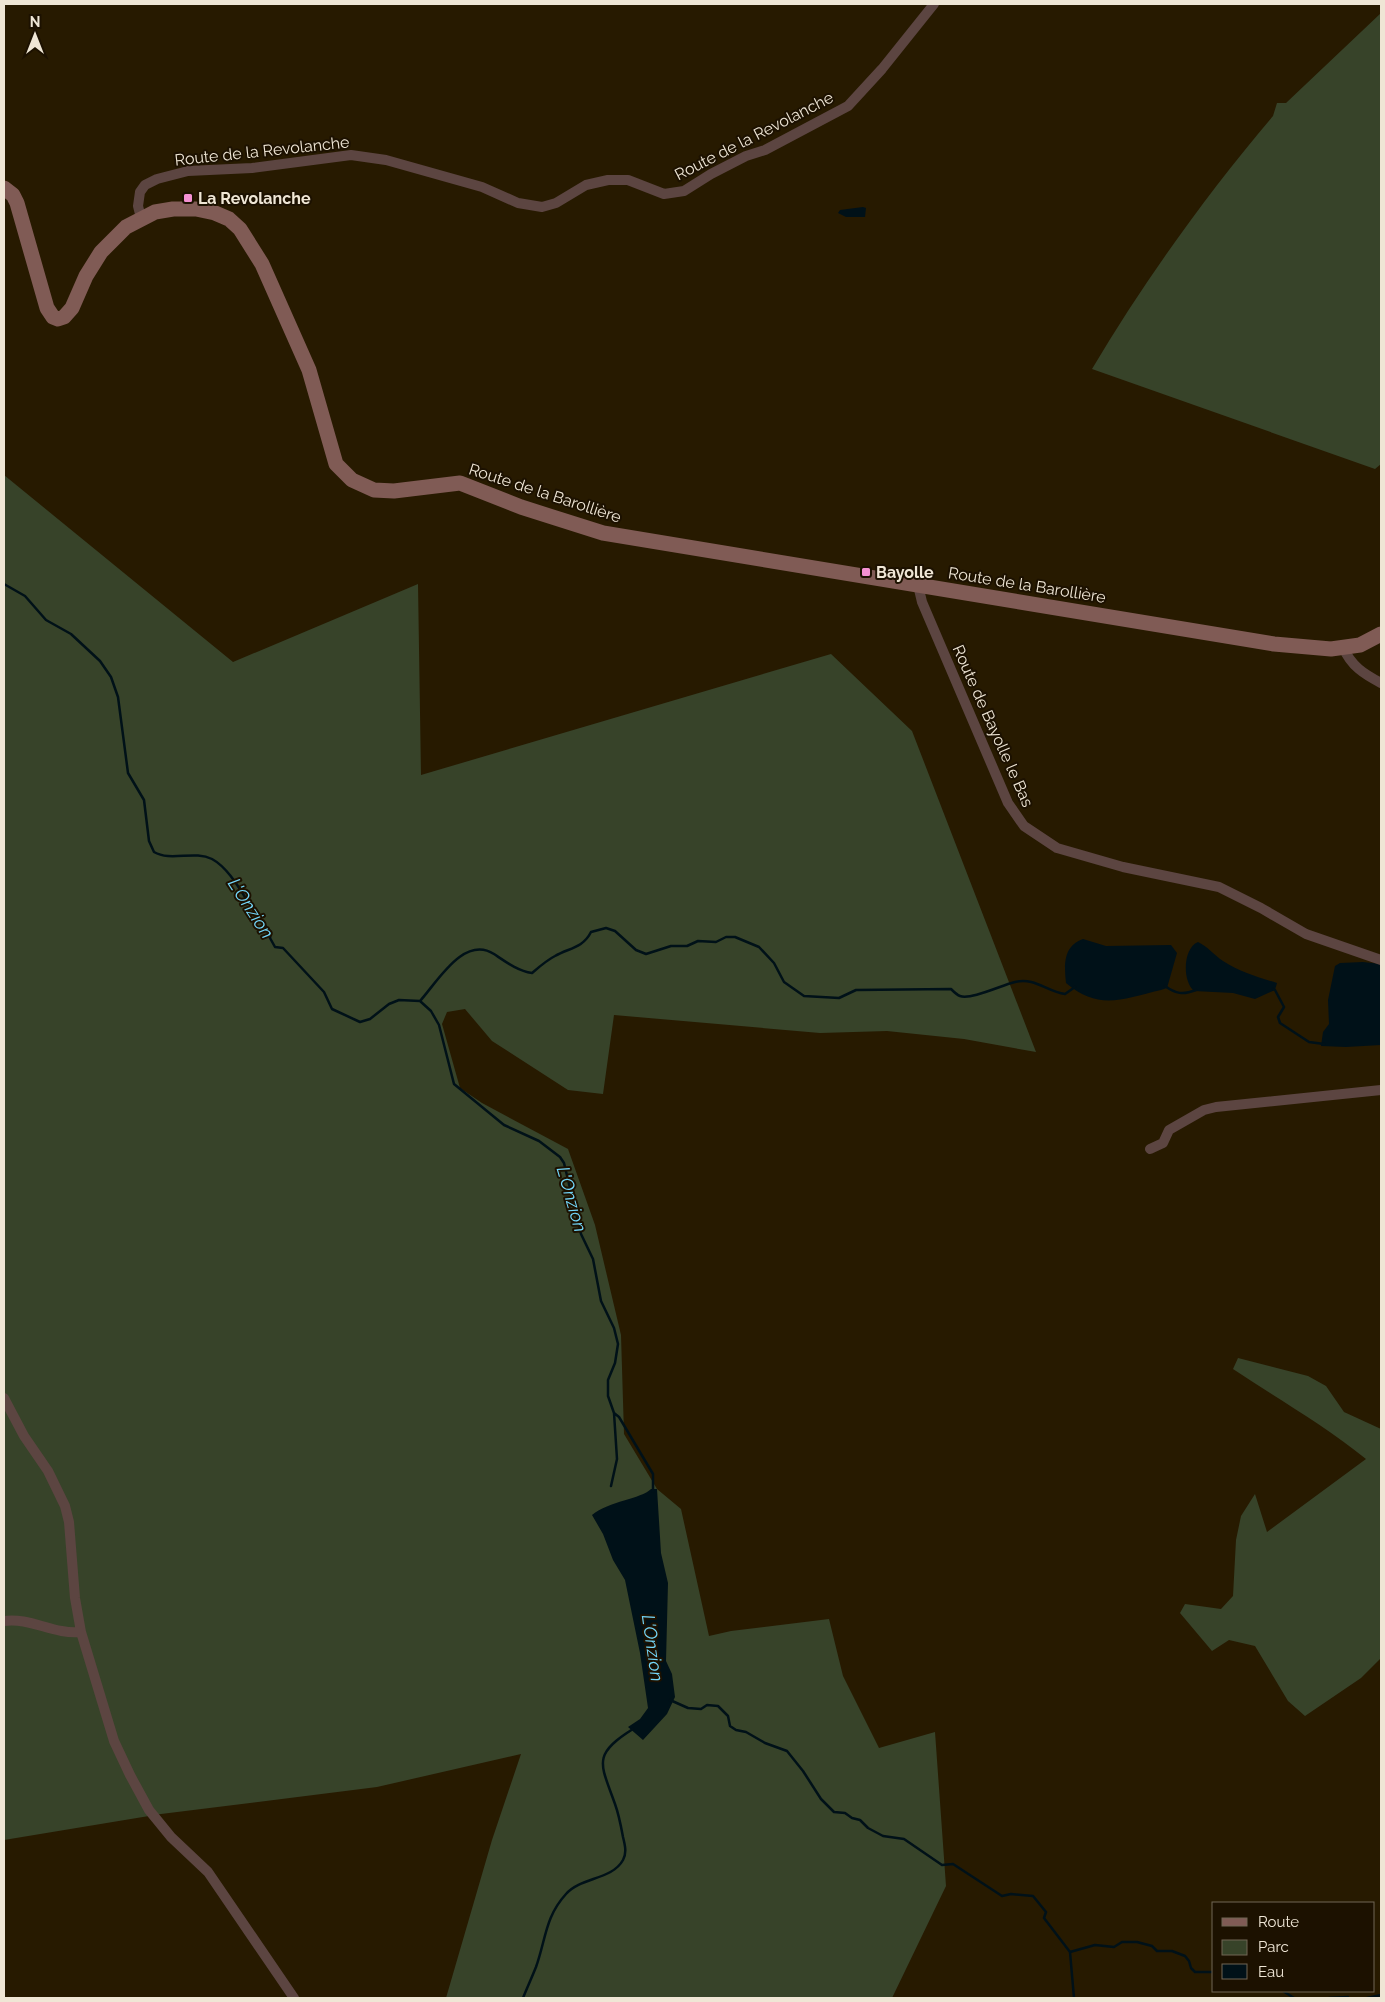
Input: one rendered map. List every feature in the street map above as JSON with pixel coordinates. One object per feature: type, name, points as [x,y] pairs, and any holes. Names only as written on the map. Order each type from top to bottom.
[{"type":"main road","name":"Route de la Barollière","points":[[4,188],[13,195],[17,203],[48,308],[53,317],[58,319],[64,317],[72,308],[86,276],[101,252],[119,233],[141,218],[172,209],[196,209],[215,213],[229,219],[240,229],[262,264],[309,370],[336,464],[352,480],[374,490],[394,491],[460,483],[521,507],[604,533],[1274,644],[1331,649],[1360,645],[1381,634]]},
{"type":"street","name":"Route de la Revolanche","points":[[141,218],[138,206],[140,192],[145,185],[157,179],[188,171],[252,168],[351,155],[386,160],[482,187],[518,203],[542,206],[556,203],[586,185],[608,180],[628,180],[664,194],[684,191],[746,156],[765,150],[848,106],[882,70],[934,4]]},
{"type":"street","name":"Route de Bayolle le Bas","points":[[918,585],[922,602],[983,747],[1008,803],[1024,826],[1057,848],[1123,867],[1219,888],[1261,908],[1306,934],[1381,960]]},
{"type":"street","points":[[1343,647],[1348,659],[1363,674],[1381,683]]},
{"type":"street","points":[[1150,1149],[1163,1143],[1169,1130],[1204,1110],[1216,1107],[1381,1090]]},
{"type":"street","points":[[4,1398],[24,1436],[48,1471],[65,1506],[69,1522],[75,1598],[81,1632],[114,1741],[149,1810],[171,1837],[208,1872],[294,1998]]},
{"type":"street","points":[[4,1621],[16,1620],[63,1633],[81,1632]]},
{"type":"green space","points":[[1381,13],[1381,464],[1375,469],[1092,369],[1133,303],[1177,239],[1224,176],[1273,116],[1277,103],[1286,103]]},
{"type":"green space","points":[[4,475],[233,662],[418,584],[421,775],[831,654],[912,731],[1036,1052],[964,1039],[887,1031],[820,1033],[614,1015],[603,1094],[568,1090],[492,1041],[465,1009],[447,1012],[442,1024],[460,1088],[482,1103],[568,1149],[595,1225],[621,1335],[624,1434],[657,1489],[681,1509],[709,1636],[731,1631],[829,1619],[843,1676],[879,1748],[935,1732],[946,1886],[892,1998],[446,1998],[492,1840],[521,1754],[377,1787],[161,1814],[4,1840]]},
{"type":"green space","points":[[1238,1358],[1308,1376],[1326,1386],[1344,1412],[1381,1429],[1381,1658],[1361,1678],[1305,1716],[1288,1701],[1255,1646],[1229,1640],[1212,1651],[1180,1613],[1185,1604],[1221,1609],[1233,1596],[1236,1540],[1241,1516],[1255,1494],[1267,1532],[1366,1459],[1317,1423],[1233,1369]]},
{"type":"water","points":[[866,208],[865,217],[846,217],[838,213],[840,210]]},
{"type":"water","points":[[1083,939],[1106,946],[1171,945],[1177,953],[1167,988],[1134,997],[1111,1000],[1100,1000],[1078,992],[1066,983],[1065,963],[1068,951],[1076,942]]},
{"type":"water","points":[[1198,942],[1229,965],[1277,983],[1275,990],[1255,999],[1233,993],[1194,991],[1187,980],[1186,965],[1189,951]]},
{"type":"water","points":[[1363,962],[1381,964],[1381,1045],[1321,1046],[1323,1032],[1329,1024],[1328,1000],[1335,966],[1340,963]]},
{"type":"water","points":[[651,1489],[657,1489],[661,1553],[668,1583],[666,1661],[672,1674],[675,1697],[667,1714],[643,1740],[628,1727],[640,1719],[648,1708],[640,1653],[625,1580],[613,1560],[603,1534],[592,1515],[607,1506],[640,1495]]},
{"type":"waterway","name":"L'Onzion","points":[[4,584],[25,596],[46,620],[71,634],[100,661],[111,677],[118,697],[128,773],[144,800],[149,841],[154,852],[168,856],[205,857],[221,865],[236,883],[263,924],[271,932],[270,938],[275,947],[283,948],[324,992],[332,1009],[360,1022],[370,1019],[389,1004],[399,1000],[420,1001],[431,1011],[439,1025],[454,1084],[504,1125],[539,1141],[560,1157],[564,1163],[581,1234],[593,1259],[601,1301],[614,1328],[618,1344],[615,1363],[608,1380],[608,1396],[614,1413],[617,1459],[611,1486]]},
{"type":"waterway","points":[[420,1001],[452,963],[462,955],[472,951],[483,950],[494,954],[517,968],[532,973],[560,953],[580,945],[591,932],[606,928],[615,931],[636,950],[646,954],[671,946],[687,946],[698,941],[716,942],[726,937],[735,937],[759,947],[774,963],[784,982],[804,996],[839,998],[856,990],[951,989],[965,997],[1022,981],[1029,981],[1052,991],[1065,994],[1075,987]]},
{"type":"waterway","points":[[1165,986],[1180,993],[1196,990]]},
{"type":"waterway","points":[[1273,989],[1284,1007],[1278,1017],[1280,1023],[1309,1042],[1324,1044]]},
{"type":"waterway","name":"L'Onzion","points":[[614,1413],[619,1417],[653,1474],[653,1492]]},
{"type":"waterway","points":[[670,1700],[688,1708],[701,1709],[707,1705],[718,1706],[728,1716],[730,1726],[736,1730],[746,1732],[765,1743],[787,1751],[821,1799],[834,1812],[845,1813],[852,1818],[860,1820],[868,1828],[883,1836],[904,1839],[942,1865],[953,1864],[1002,1896],[1011,1894],[1033,1896],[1046,1912],[1044,1918],[1070,1952],[1074,1998]]},
{"type":"waterway","name":"L'Onzion","points":[[523,1998],[536,1967],[550,1920],[559,1903],[572,1888],[612,1871],[623,1860],[625,1846],[620,1820],[603,1770],[603,1761],[610,1746],[633,1729]]},
{"type":"waterway","points":[[1070,1952],[1095,1945],[1114,1947],[1122,1942],[1137,1942],[1152,1946],[1157,1951],[1172,1951],[1185,1956],[1195,1972],[1212,1972]]},
{"type":"waterway","points":[[1285,1992],[1294,1998]]},
{"type":"waterway","points":[[1367,1998],[1381,1995]]},
{"type":"waterway","points":[[1329,1998],[1348,1997]]},
{"type":"place","name":"La Revolanche","points":[[188,198]]},
{"type":"place","name":"Bayolle","points":[[866,572]]}]
